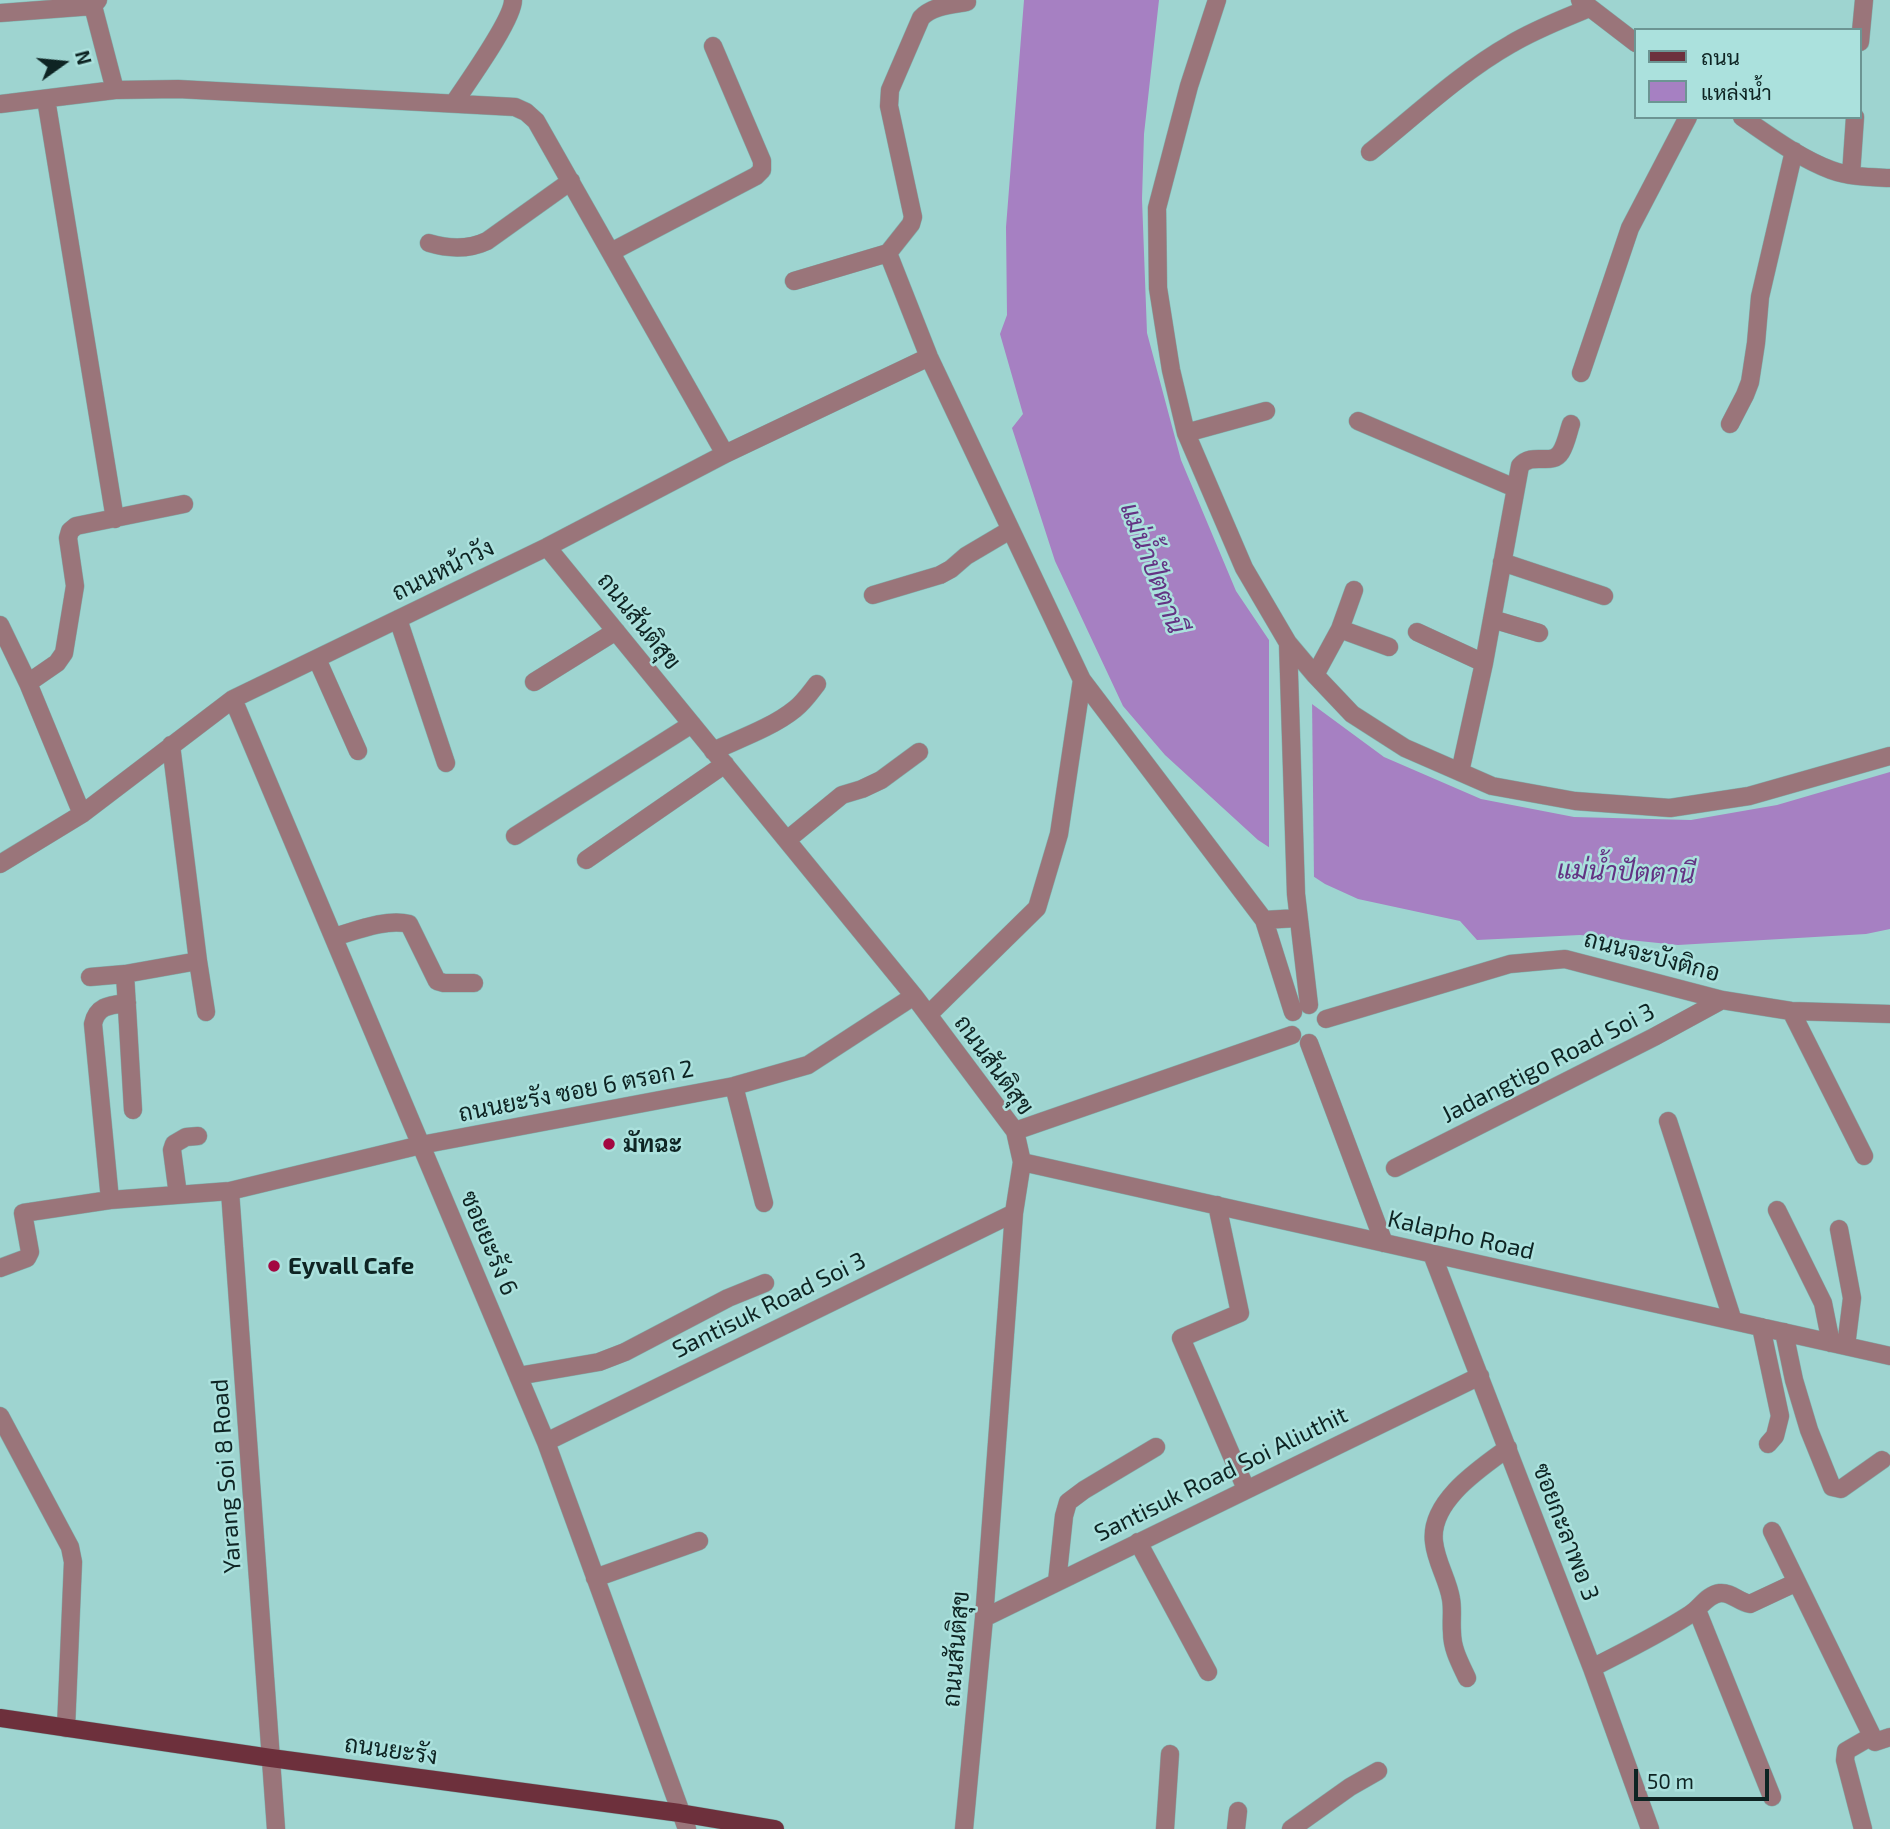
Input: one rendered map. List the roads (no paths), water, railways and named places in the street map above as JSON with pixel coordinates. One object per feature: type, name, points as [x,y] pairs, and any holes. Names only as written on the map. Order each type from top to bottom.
[{"type":"main road","name":"ถนนยะรัง","points":[[0,1718],[683,1821],[775,1829]]},
{"type":"street","points":[[454,103],[502,29],[513,8],[513,0]]},
{"type":"street","points":[[1217,0],[1189,86],[1157,208],[1158,288],[1171,370],[1186,433],[1244,568],[1288,651],[1353,714],[1405,748],[1492,786],[1575,801],[1670,808],[1749,796],[1890,756]]},
{"type":"street","points":[[1861,28],[1864,0]]},
{"type":"street","points":[[794,281],[888,253],[911,224],[914,217],[889,106],[890,90],[920,18],[926,12],[937,8],[967,2]]},
{"type":"street","points":[[0,13],[96,3],[116,90]]},
{"type":"street","points":[[1370,152],[1471,70],[1511,44],[1584,4],[1634,42]]},
{"type":"street","points":[[611,253],[756,176],[762,170],[762,161],[713,47]]},
{"type":"street","points":[[0,104],[116,90],[178,89],[515,107],[526,112],[536,121],[725,454]]},
{"type":"street","points":[[46,99],[115,519]]},
{"type":"street","points":[[1581,373],[1630,228],[1687,119]]},
{"type":"street","points":[[1745,119],[1794,151],[1830,170],[1890,178]]},
{"type":"street","points":[[1852,175],[1855,119]]},
{"type":"street","points":[[1730,424],[1749,382],[1760,298],[1794,151]]},
{"type":"street","points":[[429,243],[444,248],[479,245],[570,181]]},
{"type":"street","points":[[888,253],[929,357],[1082,680],[1264,920],[1301,1009]]},
{"type":"street","name":"ถนนหน้าวัง","points":[[0,864],[82,814],[233,699],[547,547],[725,454],[929,357]]},
{"type":"street","points":[[1186,433],[1266,411]]},
{"type":"street","points":[[1358,421],[1515,488]]},
{"type":"street","points":[[1460,772],[1484,663],[1520,466],[1532,458],[1550,459],[1559,455],[1571,424]]},
{"type":"street","points":[[28,683],[57,663],[64,653],[75,586],[68,538],[70,531],[76,526],[184,504]]},
{"type":"street","points":[[873,595],[940,575],[1010,530]]},
{"type":"street","name":"ถนนสันติสุข","points":[[547,547],[914,996],[1015,1130],[1022,1162],[1014,1213],[984,1618],[964,1829]]},
{"type":"street","points":[[1502,562],[1604,596]]},
{"type":"street","points":[[1315,676],[1340,629],[1354,590]]},
{"type":"street","points":[[398,619],[446,763]]},
{"type":"street","points":[[1492,619],[1539,633]]},
{"type":"street","points":[[0,625],[28,683],[82,814]]},
{"type":"street","points":[[1340,629],[1389,647]]},
{"type":"street","points":[[534,682],[616,631]]},
{"type":"street","points":[[1417,632],[1484,663]]},
{"type":"street","points":[[1288,651],[1301,1009],[1289,1023],[1292,1035],[1297,1039],[1309,1043],[1316,1041],[1325,1032],[1326,1019],[1320,1009],[1301,1009]]},
{"type":"street","points":[[317,659],[358,751]]},
{"type":"street","points":[[928,1015],[1037,908],[1059,834],[1082,680]]},
{"type":"street","points":[[586,860],[719,758],[794,710],[817,684]]},
{"type":"street","name":"ซอยยะรัง 6","points":[[233,699],[545,1442],[683,1821]]},
{"type":"street","points":[[515,836],[692,724]]},
{"type":"street","points":[[171,745],[206,1012]]},
{"type":"street","points":[[787,841],[842,795],[881,780],[919,751]]},
{"type":"street","points":[[1264,920],[1298,918]]},
{"type":"street","points":[[334,937],[389,922],[409,924],[437,981],[474,983]]},
{"type":"street","name":"ถนนจะบังติกอ","points":[[1326,1019],[1510,964],[1565,959],[1721,1000],[1791,1011],[1890,1014]]},
{"type":"street","points":[[90,977],[125,974],[198,961]]},
{"type":"street","points":[[125,974],[133,1110]]},
{"type":"street","name":"ถนนยะรัง ซอย 6 ตรอก 2","points":[[0,1268],[27,1258],[30,1252],[23,1213],[110,1200],[230,1191],[421,1144],[734,1086],[808,1065],[914,996]]},
{"type":"street","name":"Jadangtigo Road Soi 3","points":[[1395,1168],[1721,1000]]},
{"type":"street","points":[[110,1200],[93,1024],[96,1013],[101,1008],[127,1003]]},
{"type":"street","points":[[1791,1011],[1864,1156]]},
{"type":"street","points":[[1015,1130],[1292,1035]]},
{"type":"street","points":[[1309,1043],[1384,1243]]},
{"type":"street","points":[[734,1086],[764,1203]]},
{"type":"street","points":[[1668,1121],[1733,1321]]},
{"type":"street","points":[[178,1195],[172,1150],[174,1144],[186,1137],[198,1136]]},
{"type":"street","name":"Kalapho Road","points":[[1022,1162],[1890,1356]]},
{"type":"street","name":"Yarang Soi 8 Road","points":[[230,1191],[276,1829]]},
{"type":"street","points":[[1217,1205],[1240,1313],[1181,1338],[1246,1489]]},
{"type":"street","points":[[1777,1210],[1824,1303],[1838,1345]]},
{"type":"street","name":"Santisuk Road Soi 3","points":[[545,1442],[1014,1213]]},
{"type":"street","points":[[1838,1345],[1852,1298],[1839,1229]]},
{"type":"street","name":"ซอยกะลาพอ 3","points":[[1432,1254],[1592,1668],[1650,1829]]},
{"type":"street","points":[[518,1376],[599,1362],[625,1352],[728,1298],[765,1283]]},
{"type":"street","points":[[1761,1327],[1780,1416],[1775,1436],[1768,1444]]},
{"type":"street","points":[[1784,1332],[1794,1380],[1809,1430],[1832,1486],[1840,1489],[1882,1460]]},
{"type":"street","name":"Santisuk Road Soi Aliuthit","points":[[984,1618],[1480,1376]]},
{"type":"street","points":[[0,1416],[70,1546],[73,1562],[66,1728]]},
{"type":"street","points":[[1057,1582],[1068,1502],[1156,1447]]},
{"type":"street","points":[[1467,1678],[1455,1651],[1451,1634],[1452,1604],[1449,1586],[1433,1535],[1439,1515],[1452,1494],[1474,1473],[1508,1448]]},
{"type":"street","points":[[1772,1531],[1881,1736],[1846,1751],[1844,1760],[1863,1829]]},
{"type":"street","points":[[595,1578],[699,1541]]},
{"type":"street","points":[[1138,1542],[1208,1672]]},
{"type":"street","points":[[1592,1668],[1657,1636],[1697,1610],[1708,1598],[1719,1593],[1730,1594],[1741,1602],[1750,1604],[1797,1582]]},
{"type":"street","points":[[1697,1610],[1772,1797]]},
{"type":"street","points":[[1165,1829],[1170,1754]]},
{"type":"street","points":[[1291,1829],[1378,1771]]},
{"type":"water","name":"แม่น้ำปัตตานี","points":[[1024,0],[1159,0],[1144,134],[1142,199],[1147,333],[1181,460],[1236,591],[1312,704],[1384,757],[1481,799],[1574,817],[1691,820],[1777,805],[1890,772],[1890,929],[1866,934],[1678,945],[1580,935],[1477,940],[1460,921],[1358,899],[1325,884],[1258,840],[1165,755],[1123,706],[1055,561],[1012,428],[1023,414],[1000,334],[1007,315],[1006,227]]},
{"type":"place","name":"มัทฉะ","points":[[609,1144]]},
{"type":"place","name":"Eyvall Cafe","points":[[274,1266]]}]
